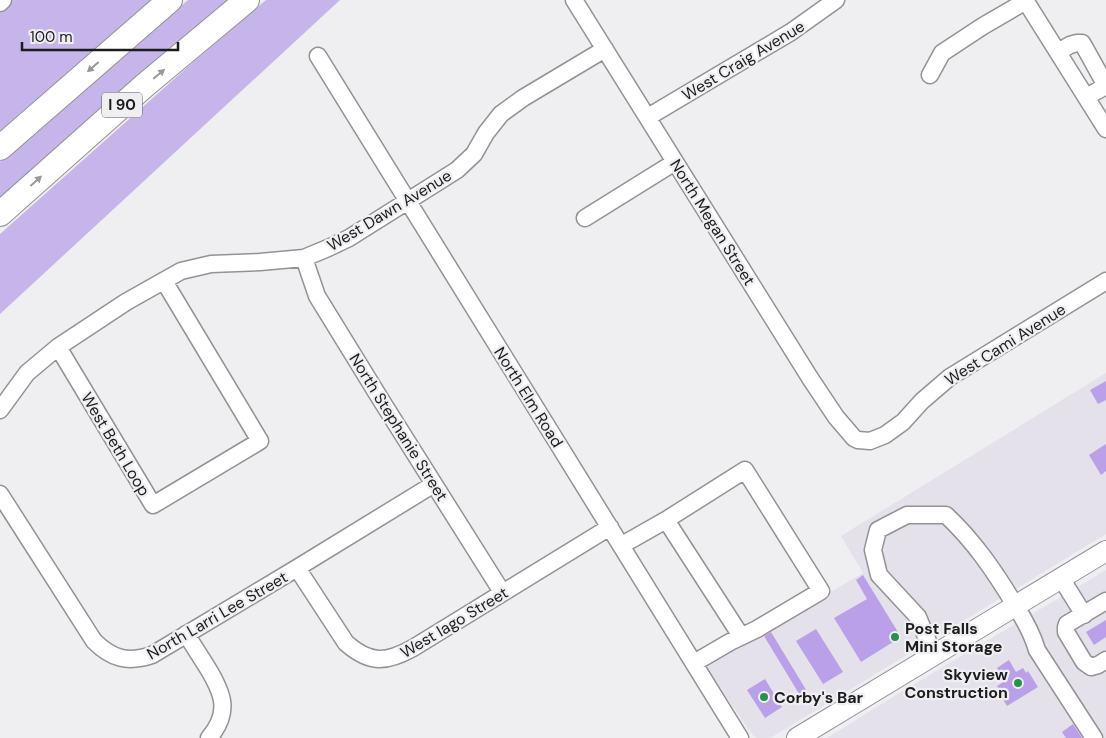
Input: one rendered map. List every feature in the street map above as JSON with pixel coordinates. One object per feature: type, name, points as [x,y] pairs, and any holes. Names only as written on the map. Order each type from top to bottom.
[{"type":"highway","points":[[0,148],[170,0]]},
{"type":"highway","name":"I 90","points":[[0,214],[144,86],[247,0]]},
{"type":"main road","points":[[797,738],[1106,551]]},
{"type":"street","points":[[0,3],[3,0]]},
{"type":"street","name":"North Megan Street","points":[[574,0],[836,418],[858,440]]},
{"type":"street","name":"West Craig Avenue","points":[[648,117],[791,32],[836,0]]},
{"type":"street","points":[[930,75],[942,53],[1026,0],[1106,129]]},
{"type":"street","points":[[1058,52],[1077,42],[1082,43],[1106,86],[1086,97]]},
{"type":"street","name":"West Dawn Avenue","points":[[0,410],[27,373],[58,347],[126,302],[181,271],[211,264],[268,262],[304,258],[349,238],[457,170],[474,154],[486,132],[501,114],[523,98],[605,49]]},
{"type":"street","name":"North Elm Road","points":[[318,56],[740,738]]},
{"type":"street","points":[[585,218],[675,162]]},
{"type":"street","name":"North Stephanie Street","points":[[304,258],[317,296],[502,592]]},
{"type":"street","name":"West Beth Loop","points":[[58,347],[153,505],[260,441],[164,280]]},
{"type":"street","name":"West Cami Avenue","points":[[858,440],[870,440],[885,435],[904,422],[922,401],[950,377],[1106,281]]},
{"type":"street","points":[[622,545],[666,520],[745,470],[821,591],[694,663]]},
{"type":"street","name":"North Larri Lee Street","points":[[0,494],[91,636],[101,648],[121,658],[130,660],[152,655],[434,484]]},
{"type":"street","points":[[934,656],[918,617],[879,575],[873,550],[878,530],[907,515],[946,516],[963,531],[999,579],[1033,636],[1036,650],[1094,738]]},
{"type":"street","points":[[666,520],[741,636]]},
{"type":"street","name":"West Iago Street","points":[[297,568],[346,643],[364,656],[388,660],[399,656],[610,527]]},
{"type":"street","points":[[1061,578],[1084,615]]},
{"type":"street","points":[[1106,601],[1067,624],[1066,627],[1066,632],[1088,666],[1098,665],[1106,660]]},
{"type":"street","points":[[186,634],[221,691],[222,713],[214,732],[209,738]]},
{"type":"shaded area","points":[[13,0],[155,0],[0,136],[0,13]]},
{"type":"shaded area","points":[[188,0],[232,0],[0,207],[0,162]]},
{"type":"shaded area","points":[[266,0],[340,0],[0,314],[0,234]]},
{"type":"shaded area","points":[[1106,373],[1106,534],[772,737],[758,738],[754,736],[706,666],[863,573],[841,536]]},
{"type":"shaded area","points":[[1106,570],[1106,738],[827,738],[901,692]]},
{"type":"building","points":[[1106,381],[1106,400],[1098,404],[1090,390]]},
{"type":"building","points":[[1106,444],[1106,471],[1101,475],[1089,455]]},
{"type":"building","points":[[863,575],[901,637],[861,662],[834,618],[867,599],[856,580]]},
{"type":"building","points":[[1106,620],[1106,637],[1094,645],[1086,632]]},
{"type":"building","points":[[816,629],[843,672],[823,684],[796,641]]},
{"type":"building","points":[[771,632],[808,693],[801,697],[764,636]]},
{"type":"building","name":"Skyview Construction","points":[[1009,660],[1016,672],[1023,668],[1026,673],[1028,671],[1038,687],[1007,706],[998,691],[1000,690],[997,686],[1005,681],[997,668]]},
{"type":"building","name":"Corby's Bar","points":[[765,679],[782,707],[765,718],[747,690]]},
{"type":"building","points":[[1073,724],[1082,738],[1066,738],[1062,732]]},
{"type":"place","name":"Post Falls Mini Storage","points":[[895,637]]},
{"type":"place","name":"Skyview Construction","points":[[1018,683]]},
{"type":"place","name":"Corby's Bar","points":[[764,697]]}]
